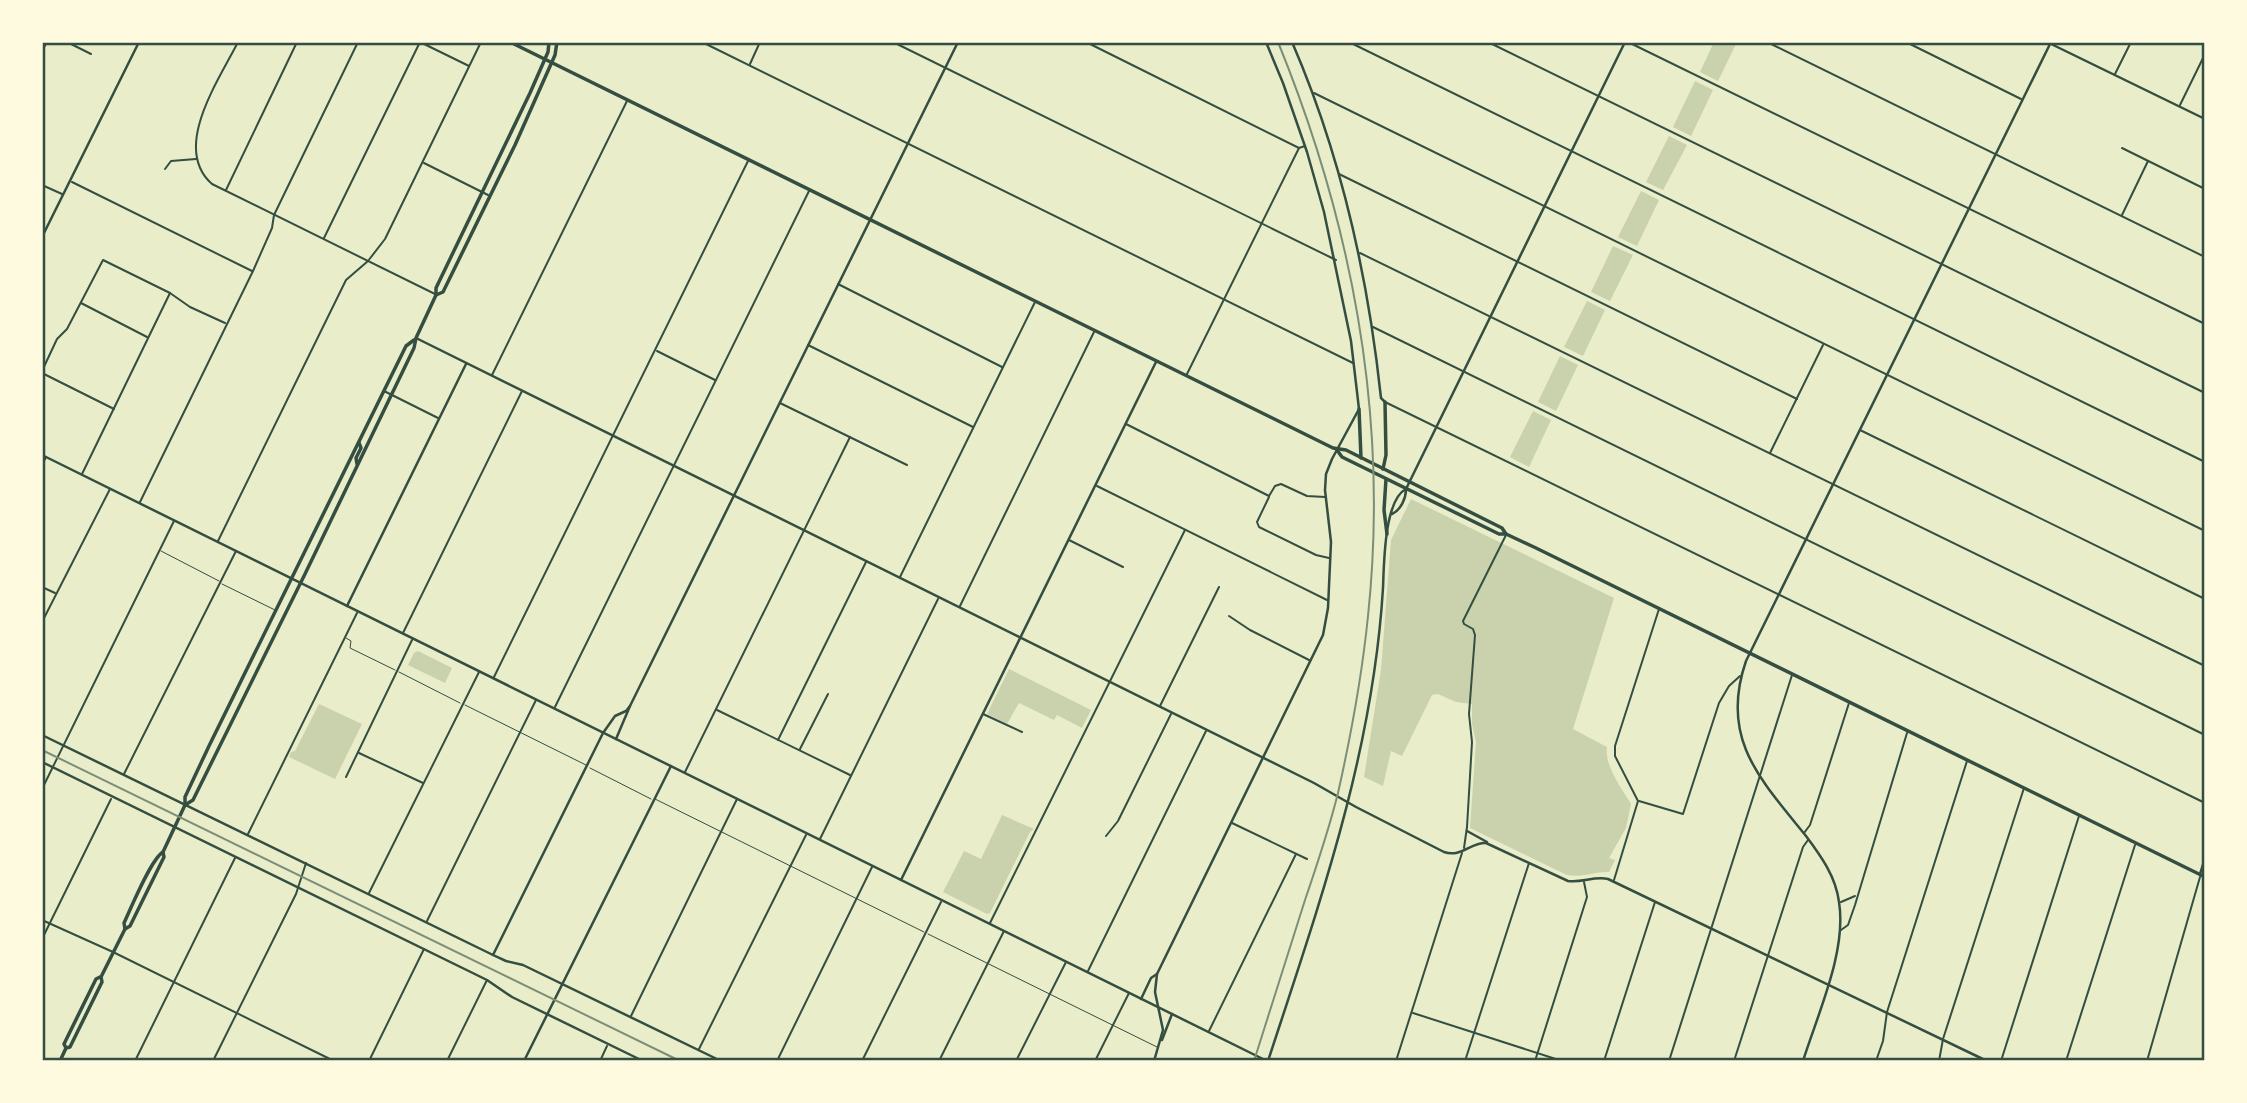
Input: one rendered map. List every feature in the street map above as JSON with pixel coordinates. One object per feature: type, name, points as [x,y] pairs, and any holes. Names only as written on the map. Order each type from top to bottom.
[{"type":"main road","points":[[510,42],[1337,450],[1346,450],[1383,468],[1502,528],[1506,534]]},
{"type":"main road","points":[[185,805],[193,800],[414,348],[436,295],[436,288],[545,59],[549,42]]},
{"type":"main road","points":[[436,295],[443,292],[489,196],[552,63],[557,42]]},
{"type":"main road","points":[[60,1061],[66,1048],[64,1044],[96,979],[101,977],[125,929],[124,923],[158,854],[163,852],[196,774],[384,391],[407,346],[416,338]]},
{"type":"main road","points":[[1383,468],[1386,455],[1385,402]]},
{"type":"main road","points":[[1359,409],[1361,458]]},
{"type":"main road","points":[[357,464],[356,458],[361,447],[359,443]]},
{"type":"main road","points":[[1337,450],[1342,457],[1386,480],[1499,534],[1506,534],[2203,876]]},
{"type":"main road","points":[[1386,480],[1384,510],[1387,534]]},
{"type":"street","points":[[42,51],[47,42]]},
{"type":"street","points":[[67,42],[91,54]]},
{"type":"street","points":[[42,237],[139,42]]},
{"type":"street","points":[[238,42],[198,125],[195,143],[197,159],[205,178],[212,184],[436,295]]},
{"type":"street","points":[[226,191],[297,42]]},
{"type":"street","points":[[139,503],[253,271],[272,228],[274,215],[358,42]]},
{"type":"street","points":[[323,239],[420,42],[470,66]]},
{"type":"street","points":[[218,542],[346,281],[368,261],[386,239],[481,42]]},
{"type":"street","points":[[702,42],[1354,364]]},
{"type":"street","points":[[749,65],[760,42]]},
{"type":"street","points":[[893,42],[1336,260]]},
{"type":"street","points":[[616,739],[958,42]]},
{"type":"street","points":[[1086,42],[1299,148]]},
{"type":"street","points":[[1162,1040],[1163,1026],[1155,992],[1157,974],[1325,630],[1331,527],[1326,497],[1326,474],[1359,409],[1336,260],[1305,146],[1266,42]]},
{"type":"street","points":[[1292,42],[1339,174],[1359,252],[1373,327],[1381,398],[1385,402],[2205,803]]},
{"type":"street","points":[[1349,42],[2205,462]]},
{"type":"street","points":[[1488,42],[2205,393]]},
{"type":"street","points":[[1392,514],[1398,511],[1406,495],[1409,481],[1626,42],[2205,324]]},
{"type":"street","points":[[1767,42],[2205,257]]},
{"type":"street","points":[[1906,42],[2022,99]]},
{"type":"street","points":[[2115,75],[2131,42]]},
{"type":"street","points":[[1803,1061],[1838,952],[1841,930],[1840,902],[1833,878],[1809,840],[1759,777],[1744,745],[1737,700],[1741,675],[1750,653],[2049,43],[2205,119]]},
{"type":"street","points":[[2179,106],[2205,54]]},
{"type":"street","points":[[1312,92],[2205,531]]},
{"type":"street","points":[[492,376],[628,100]]},
{"type":"street","points":[[1186,376],[1299,148],[1305,146]]},
{"type":"street","points":[[2122,148],[2205,189]]},
{"type":"street","points":[[164,169],[171,161],[197,159]]},
{"type":"street","points":[[494,678],[749,160]]},
{"type":"street","points":[[2121,216],[2148,161]]},
{"type":"street","points":[[423,163],[489,196]]},
{"type":"street","points":[[1339,174],[1797,399]]},
{"type":"street","points":[[70,181],[253,271]]},
{"type":"street","points":[[42,185],[63,195]]},
{"type":"street","points":[[554,708],[809,190]]},
{"type":"street","points":[[1359,252],[2205,666]]},
{"type":"street","points":[[115,409],[42,372],[57,339],[67,329],[103,260],[227,324]]},
{"type":"street","points":[[838,284],[1003,368]]},
{"type":"street","points":[[82,475],[170,293]]},
{"type":"street","points":[[900,578],[1035,301]]},
{"type":"street","points":[[80,303],[148,338]]},
{"type":"street","points":[[1373,327],[2205,735]]},
{"type":"street","points":[[959,607],[1095,331]]},
{"type":"street","points":[[416,338],[1328,790],[1444,852],[1454,854],[1479,843],[1489,844]]},
{"type":"street","points":[[1770,454],[1824,344]]},
{"type":"street","points":[[808,345],[974,427]]},
{"type":"street","points":[[655,350],[715,380]]},
{"type":"street","points":[[901,880],[1157,361]]},
{"type":"street","points":[[346,606],[466,363]]},
{"type":"street","points":[[384,391],[439,418]]},
{"type":"street","points":[[403,634],[522,391]]},
{"type":"street","points":[[780,403],[907,465]]},
{"type":"street","points":[[1126,424],[1269,496]]},
{"type":"street","points":[[1860,430],[2205,599]]},
{"type":"street","points":[[685,773],[850,437]]},
{"type":"street","points":[[42,465],[44,456],[1268,1061],[1349,803],[1361,753],[1374,676],[1387,534],[1392,508],[1399,492],[1406,489]]},
{"type":"street","points":[[1326,497],[1307,496],[1282,484],[1275,486],[1257,522],[1259,527],[1316,555],[1330,558]]},
{"type":"street","points":[[1095,485],[1328,600]]},
{"type":"street","points":[[42,622],[110,489]]},
{"type":"street","points":[[42,789],[175,520]]},
{"type":"street","points":[[990,924],[1185,530]]},
{"type":"street","points":[[1396,1061],[1467,831],[1472,742],[1469,713],[1475,632],[1463,621],[1506,534]]},
{"type":"street","points":[[1069,540],[1123,566]]},
{"type":"street","points":[[123,775],[236,551]]},
{"type":"street","points":[[778,740],[866,561]]},
{"type":"street","points":[[42,587],[56,594]]},
{"type":"street","points":[[1160,707],[1219,587]]},
{"type":"street","points":[[820,840],[939,597]]},
{"type":"street","points":[[1613,881],[1638,801],[1614,752],[1660,609]]},
{"type":"street","points":[[247,835],[357,611]]},
{"type":"street","points":[[1229,616],[1310,661]]},
{"type":"street","points":[[346,777],[413,639]]},
{"type":"street","points":[[369,894],[479,671]]},
{"type":"street","points":[[1669,1061],[1793,674]]},
{"type":"street","points":[[1638,801],[1683,814],[1719,703],[1729,686],[1741,675]]},
{"type":"street","points":[[800,750],[828,694]]},
{"type":"street","points":[[426,922],[537,699]]},
{"type":"street","points":[[1804,834],[1810,825],[1849,702]]},
{"type":"street","points":[[493,955],[603,733],[615,716],[630,706]]},
{"type":"street","points":[[716,709],[851,775]]},
{"type":"street","points":[[1106,836],[1118,821],[1171,712]]},
{"type":"street","points":[[983,714],[1022,732]]},
{"type":"street","points":[[1087,972],[1206,730]]},
{"type":"street","points":[[1841,930],[1848,925],[1908,730]]},
{"type":"street","points":[[42,735],[493,955],[523,965],[721,1061]]},
{"type":"street","points":[[358,752],[423,783]]},
{"type":"street","points":[[1876,1061],[1886,1012],[1967,760]]},
{"type":"street","points":[[42,762],[487,980],[512,997],[643,1061]]},
{"type":"street","points":[[524,1061],[671,766]]},
{"type":"street","points":[[1939,1061],[1943,1040],[2024,788]]},
{"type":"street","points":[[42,939],[113,796]]},
{"type":"street","points":[[631,1017],[737,799]]},
{"type":"street","points":[[2001,1061],[2080,815]]},
{"type":"street","points":[[1230,822],[1307,859]]},
{"type":"street","points":[[1467,831],[1567,881],[1597,878],[1613,881],[1987,1061]]},
{"type":"street","points":[[699,1050],[806,833]]},
{"type":"street","points":[[1734,1061],[1803,847],[1809,840]]},
{"type":"street","points":[[2066,1061],[2136,843]]},
{"type":"street","points":[[1209,1032],[1296,854]]},
{"type":"street","points":[[135,1061],[235,857]]},
{"type":"street","points":[[2147,1061],[2203,876],[2205,858]]},
{"type":"street","points":[[213,1061],[299,887],[306,863]]},
{"type":"street","points":[[1465,1061],[1529,863]]},
{"type":"street","points":[[777,1061],[873,866]]},
{"type":"street","points":[[1535,1061],[1587,897],[1584,880]]},
{"type":"street","points":[[1840,902],[1856,896]]},
{"type":"street","points":[[862,1061],[942,900]]},
{"type":"street","points":[[1604,1061],[1656,901]]},
{"type":"street","points":[[42,920],[334,1061]]},
{"type":"street","points":[[939,1061],[1004,931]]},
{"type":"street","points":[[369,1061],[424,949]]},
{"type":"street","points":[[1016,1061],[1066,962]]},
{"type":"street","points":[[1141,999],[1157,974]]},
{"type":"street","points":[[447,1061],[487,980]]},
{"type":"street","points":[[1094,1061],[1129,993]]},
{"type":"street","points":[[1411,1013],[1562,1061]]},
{"type":"street","points":[[1154,1061],[1172,1014]]},
{"type":"street","points":[[600,1061],[609,1044]]},
{"type":"lane","points":[[159,551],[277,611]]},
{"type":"lane","points":[[345,637],[351,641],[350,648],[1159,1047]]},
{"type":"green space","points":[[1714,42],[1737,42],[1718,81],[1700,72]]},
{"type":"green space","points":[[1695,81],[1713,90],[1691,136],[1673,127]]},
{"type":"green space","points":[[1669,136],[1687,145],[1663,190],[1646,182]]},
{"type":"green space","points":[[1641,191],[1659,200],[1637,246],[1618,237]]},
{"type":"green space","points":[[1613,246],[1633,255],[1610,301],[1591,292]]},
{"type":"green space","points":[[1587,301],[1605,310],[1583,356],[1564,347]]},
{"type":"green space","points":[[1560,356],[1578,365],[1556,411],[1538,402]]},
{"type":"green space","points":[[1533,411],[1551,420],[1529,467],[1510,457]]},
{"type":"green space","points":[[1411,499],[1614,598],[1573,729],[1607,747],[1611,769],[1631,804],[1626,828],[1609,858],[1615,860],[1609,872],[1567,875],[1470,828],[1476,742],[1472,704],[1456,702],[1438,694],[1432,695],[1402,756],[1391,751],[1383,786],[1364,777],[1381,670],[1391,540]]},
{"type":"green space","points":[[418,651],[452,668],[445,683],[408,665]]},
{"type":"green space","points":[[1009,669],[1091,710],[1082,728],[1057,715],[1054,720],[1019,703],[1007,724],[987,714]]},
{"type":"green space","points":[[319,704],[362,724],[335,779],[289,757],[291,752],[295,751]]},
{"type":"green space","points":[[1002,815],[1034,829],[1030,832],[990,913],[987,914],[943,892],[964,851],[981,859]]},
{"type":"railway","points":[[1254,1061],[1338,793],[1363,661],[1373,542],[1369,396],[1359,324],[1327,181],[1278,42]]},
{"type":"railway","points":[[42,750],[680,1061]]}]
